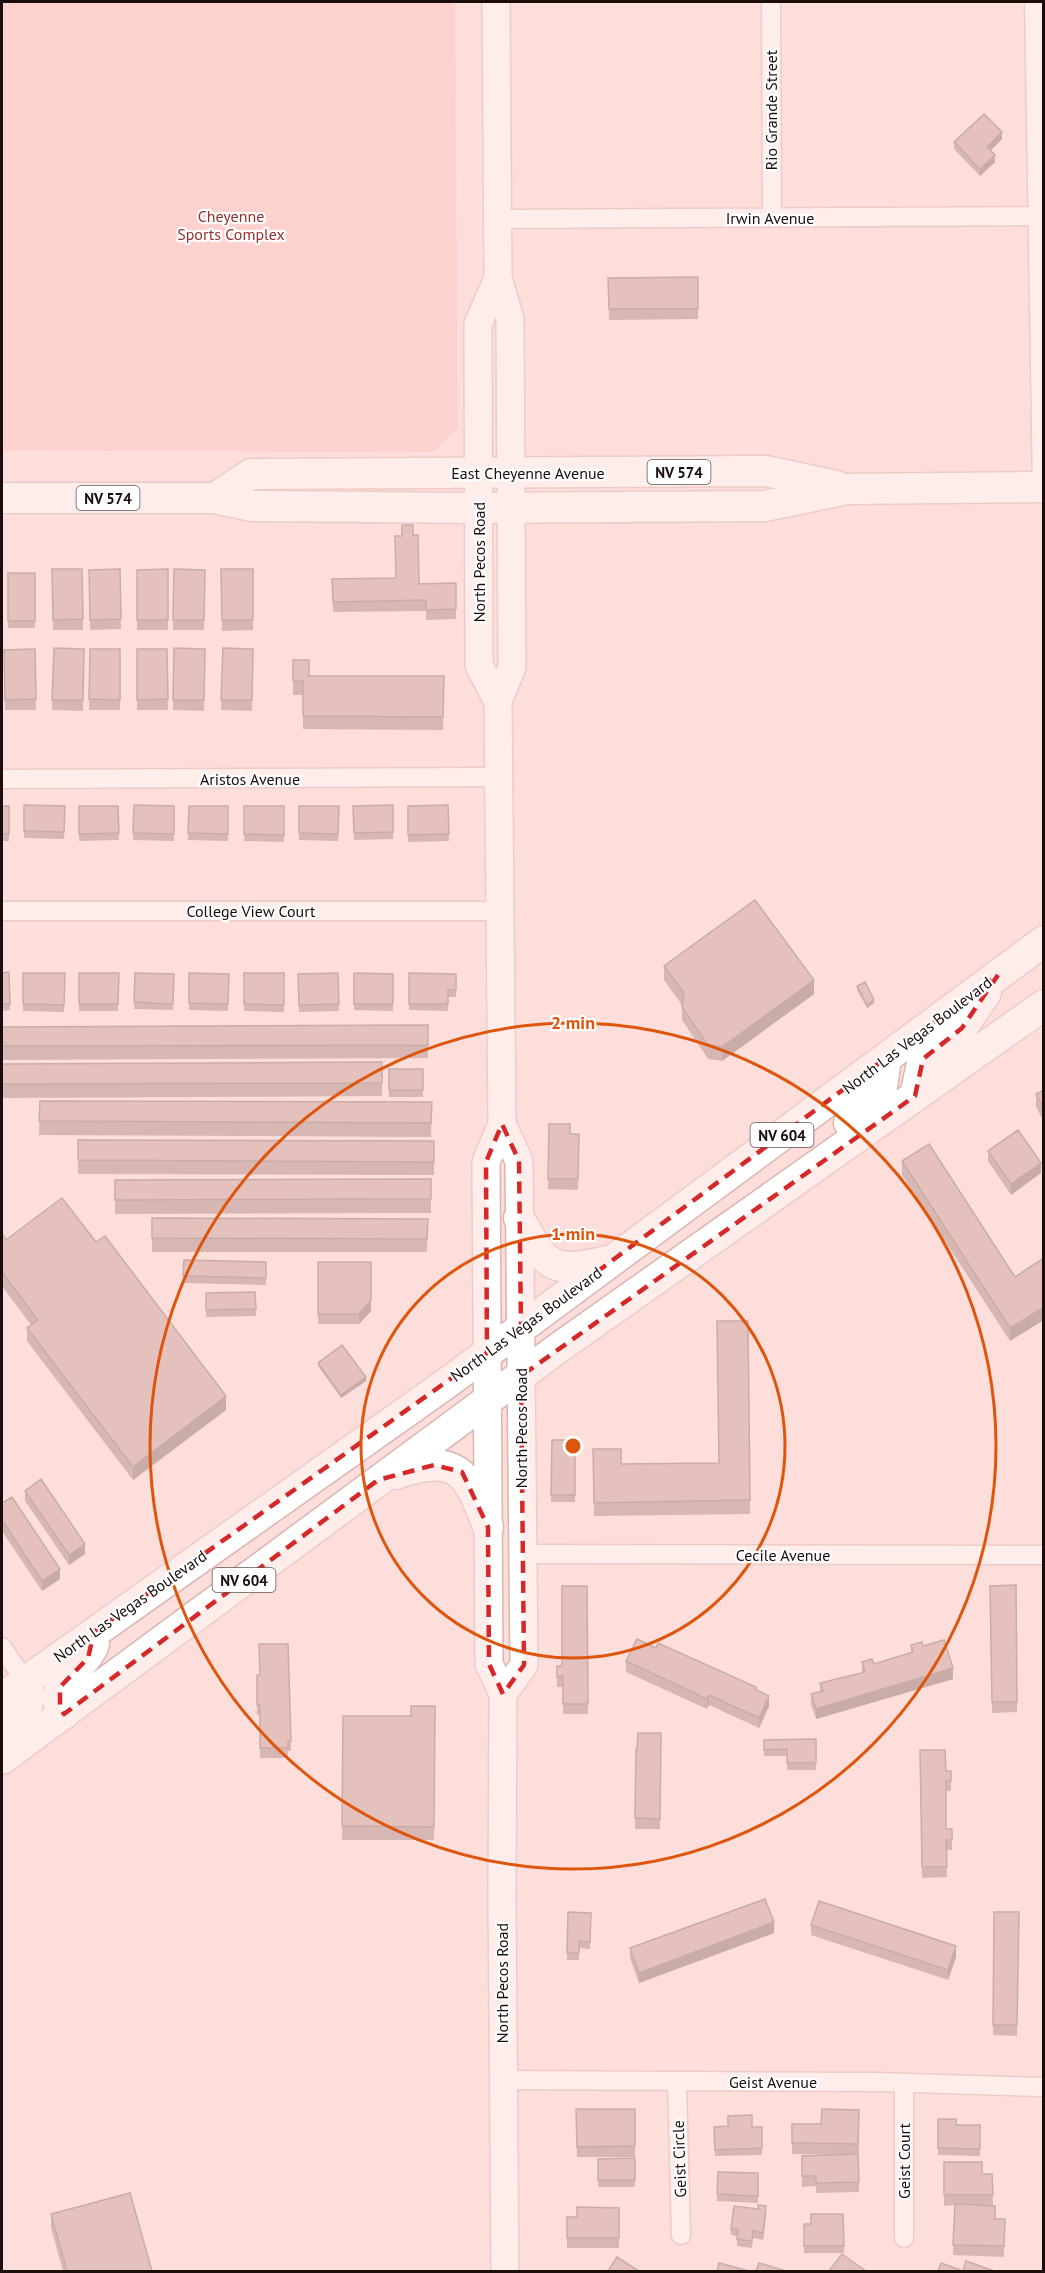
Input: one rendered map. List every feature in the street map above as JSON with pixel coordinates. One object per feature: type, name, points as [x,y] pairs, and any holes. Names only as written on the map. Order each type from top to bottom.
[{"type":"main road","name":"North Pecos Road","points":[[496,2],[498,278],[510,319],[512,667],[498,702],[502,1124],[486,1162],[489,1664],[503,1695],[505,2271]]},
{"type":"main road","name":"North Pecos Road","points":[[498,278],[478,324],[479,665],[498,702]]},
{"type":"main road","name":"East Cheyenne Avenue","points":[[215,498],[251,474],[766,471],[847,489]]},
{"type":"main road","name":"East Cheyenne Avenue","points":[[2,498],[215,498],[252,506],[511,508],[765,506],[847,489],[1043,487]]},
{"type":"main road","name":"North Las Vegas Boulevard","points":[[13,1690],[487,1353],[1044,941]]},
{"type":"main road","points":[[915,1096],[922,1059],[962,1028],[998,975]]},
{"type":"main road","name":"NV 604","points":[[2,1759],[521,1376],[1044,1005]]},
{"type":"main road","points":[[806,1173],[847,1125],[881,1094],[886,1058]]},
{"type":"main road","name":"North Pecos Road","points":[[502,1124],[519,1161],[524,1665],[503,1695]]},
{"type":"main road","points":[[519,1218],[539,1254],[553,1264],[564,1268],[582,1268],[616,1258]]},
{"type":"main road","points":[[378,1480],[408,1470],[434,1465],[449,1466],[462,1472],[473,1488],[488,1527]]},
{"type":"main road","points":[[64,1714],[58,1702],[60,1687],[88,1658],[95,1642],[94,1632]]},
{"type":"main road","points":[[2,1733],[13,1724],[29,1703],[29,1688],[13,1690]]},
{"type":"street","name":"Rio Grande Street","points":[[771,2],[772,218]]},
{"type":"street","points":[[1034,2],[1040,216],[1043,487]]},
{"type":"street","name":"Irwin Avenue","points":[[497,219],[1040,216]]},
{"type":"street","name":"Aristos Avenue","points":[[2,779],[499,777]]},
{"type":"street","name":"College View Court","points":[[2,911],[500,911]]},
{"type":"street","name":"Cecile Avenue","points":[[522,1554],[1044,1555]]},
{"type":"street","points":[[2,1647],[13,1690]]},
{"type":"street","name":"Geist Avenue","points":[[503,2080],[1044,2087]]},
{"type":"street","name":"Geist Circle","points":[[677,2082],[681,2235]]},
{"type":"street","name":"Geist Court","points":[[904,2084],[904,2238]]},
{"type":"highlighted area","points":[[998,975],[962,1028],[923,1059],[915,1096],[521,1376],[524,1665],[503,1694],[489,1664],[488,1527],[462,1472],[434,1465],[378,1480],[64,1714],[60,1708],[60,1687],[88,1658],[94,1632],[487,1353],[486,1162],[502,1124],[519,1161],[521,1328]]},
{"type":"green space","name":"Cheyenne Sports Complex","points":[[2,2],[455,2],[458,427],[433,452],[2,450]]},
{"type":"building","points":[[984,114],[1002,132],[987,147],[995,155],[980,169],[954,142]]},
{"type":"building","points":[[698,277],[698,309],[609,309],[608,278]]},
{"type":"building","points":[[402,525],[413,525],[413,535],[418,535],[419,584],[456,583],[456,609],[426,610],[426,600],[333,602],[332,579],[396,578],[395,536],[402,536]]},
{"type":"building","points":[[52,569],[82,569],[83,619],[53,620]]},
{"type":"building","points":[[120,569],[121,619],[90,620],[89,570]]},
{"type":"building","points":[[168,569],[168,620],[137,620],[137,570]]},
{"type":"building","points":[[174,569],[205,570],[204,620],[173,620]]},
{"type":"building","points":[[221,569],[253,569],[253,620],[222,620]]},
{"type":"building","points":[[8,573],[35,573],[35,621],[8,621]]},
{"type":"building","points":[[54,648],[84,649],[83,700],[52,700]]},
{"type":"building","points":[[174,648],[205,649],[204,700],[173,700]]},
{"type":"building","points":[[223,648],[253,649],[252,700],[221,700]]},
{"type":"building","points":[[35,649],[36,699],[5,700],[4,650]]},
{"type":"building","points":[[90,649],[120,649],[120,700],[89,699]]},
{"type":"building","points":[[137,649],[167,649],[168,699],[137,700]]},
{"type":"building","points":[[293,660],[309,660],[309,676],[444,676],[443,717],[303,716],[303,681],[293,681]]},
{"type":"building","points":[[24,805],[65,806],[64,832],[24,831]]},
{"type":"building","points":[[134,805],[174,806],[174,834],[133,833]]},
{"type":"building","points":[[393,805],[393,832],[354,833],[353,806]]},
{"type":"building","points":[[448,805],[449,834],[408,835],[408,806]]},
{"type":"building","points":[[2,806],[9,806],[9,834],[2,834]]},
{"type":"building","points":[[79,806],[118,806],[119,833],[79,834]]},
{"type":"building","points":[[189,806],[228,806],[228,834],[188,833]]},
{"type":"building","points":[[244,806],[284,806],[284,835],[244,834]]},
{"type":"building","points":[[299,806],[339,806],[338,834],[299,833]]},
{"type":"building","points":[[755,900],[814,980],[722,1047],[708,1045],[682,1007],[684,993],[664,966]]},
{"type":"building","points":[[9,972],[10,1004],[2,1004],[2,973]]},
{"type":"building","points":[[23,973],[65,973],[64,1005],[23,1004]]},
{"type":"building","points":[[79,973],[119,973],[118,1004],[79,1004]]},
{"type":"building","points":[[135,973],[174,974],[173,1004],[134,1002]]},
{"type":"building","points":[[189,973],[229,974],[228,1004],[189,1003]]},
{"type":"building","points":[[244,973],[284,973],[284,1005],[244,1004]]},
{"type":"building","points":[[338,973],[339,1004],[299,1005],[298,974]]},
{"type":"building","points":[[354,973],[393,974],[393,1004],[354,1004]]},
{"type":"building","points":[[409,973],[456,974],[456,990],[448,990],[448,1004],[409,1004]]},
{"type":"building","points":[[865,982],[874,1000],[867,1005],[857,986]]},
{"type":"building","points":[[428,1025],[428,1045],[2,1046],[2,1027]]},
{"type":"building","points":[[382,1062],[382,1083],[2,1084],[2,1064]]},
{"type":"building","points":[[389,1069],[423,1069],[423,1090],[389,1090]]},
{"type":"building","points":[[1044,1090],[1044,1108],[1036,1094]]},
{"type":"building","points":[[40,1101],[432,1102],[431,1123],[39,1121]]},
{"type":"building","points":[[549,1124],[570,1124],[570,1134],[579,1134],[578,1179],[548,1179]]},
{"type":"building","points":[[1018,1130],[1041,1163],[1011,1184],[988,1151]]},
{"type":"building","points":[[78,1140],[434,1141],[434,1162],[78,1160]]},
{"type":"building","points":[[929,1144],[1015,1277],[1044,1258],[1044,1307],[1010,1328],[902,1161]]},
{"type":"building","points":[[431,1179],[431,1199],[115,1200],[115,1180]]},
{"type":"building","points":[[62,1198],[96,1242],[105,1236],[226,1396],[133,1467],[27,1328],[38,1320],[2,1272],[2,1233],[6,1240]]},
{"type":"building","points":[[152,1218],[428,1219],[427,1239],[152,1238]]},
{"type":"building","points":[[184,1260],[266,1262],[266,1278],[183,1276]]},
{"type":"building","points":[[318,1262],[371,1262],[371,1300],[359,1314],[318,1314]]},
{"type":"building","points":[[255,1292],[256,1309],[206,1310],[206,1293]]},
{"type":"building","points":[[717,1321],[748,1321],[750,1500],[594,1503],[593,1449],[621,1449],[621,1464],[719,1463]]},
{"type":"building","points":[[342,1345],[366,1377],[341,1395],[318,1363]]},
{"type":"building","points":[[552,1440],[575,1440],[575,1495],[551,1495]]},
{"type":"building","points":[[41,1479],[85,1544],[69,1555],[25,1491]]},
{"type":"building","points":[[12,1497],[60,1569],[42,1581],[2,1520],[2,1503]]},
{"type":"building","points":[[1016,1585],[1017,1702],[992,1702],[990,1586]]},
{"type":"building","points":[[562,1586],[587,1586],[588,1704],[563,1704],[563,1676],[557,1677],[557,1666],[562,1666]]},
{"type":"building","points":[[637,1639],[656,1648],[658,1643],[756,1687],[755,1689],[769,1696],[759,1718],[709,1695],[707,1699],[626,1661]]},
{"type":"building","points":[[944,1640],[953,1668],[816,1709],[811,1694],[823,1691],[820,1683],[865,1672],[862,1662],[872,1659],[874,1664],[913,1652],[911,1645],[922,1642],[923,1646]]},
{"type":"building","points":[[259,1644],[288,1644],[291,1741],[288,1741],[288,1748],[260,1748],[260,1705],[257,1705],[257,1675],[260,1675]]},
{"type":"building","points":[[411,1706],[435,1706],[434,1827],[342,1826],[343,1716],[411,1716]]},
{"type":"building","points":[[638,1733],[661,1733],[660,1819],[635,1818]]},
{"type":"building","points":[[816,1739],[816,1763],[787,1763],[787,1749],[764,1750],[764,1740]]},
{"type":"building","points":[[920,1750],[945,1750],[946,1771],[951,1771],[951,1781],[946,1781],[946,1829],[952,1829],[952,1840],[946,1840],[947,1867],[922,1867]]},
{"type":"building","points":[[765,1899],[774,1922],[639,1973],[630,1948]]},
{"type":"building","points":[[819,1901],[956,1946],[948,1970],[811,1925]]},
{"type":"building","points":[[568,1912],[591,1913],[590,1942],[579,1941],[579,1953],[567,1953]]},
{"type":"building","points":[[994,1912],[1019,1912],[1017,2025],[993,2025]]},
{"type":"building","points":[[576,2109],[635,2109],[635,2146],[577,2147]]},
{"type":"building","points":[[822,2109],[859,2110],[858,2144],[792,2143],[792,2124],[821,2124]]},
{"type":"building","points":[[752,2115],[752,2127],[762,2127],[762,2148],[715,2150],[714,2127],[728,2126],[728,2116]]},
{"type":"building","points":[[938,2119],[956,2119],[956,2125],[980,2125],[980,2149],[938,2148]]},
{"type":"building","points":[[858,2154],[859,2182],[816,2183],[816,2176],[802,2176],[802,2156]]},
{"type":"building","points":[[635,2158],[635,2180],[598,2180],[598,2159]]},
{"type":"building","points":[[944,2162],[982,2162],[982,2174],[992,2174],[993,2195],[944,2195]]},
{"type":"building","points":[[718,2172],[758,2173],[758,2196],[717,2194]]},
{"type":"building","points":[[130,2193],[152,2271],[67,2271],[51,2214]]},
{"type":"building","points":[[955,2204],[995,2206],[995,2219],[1005,2219],[1004,2246],[953,2245]]},
{"type":"building","points":[[758,2205],[766,2206],[763,2233],[753,2231],[752,2241],[737,2239],[738,2229],[731,2229],[734,2206],[758,2209]]},
{"type":"building","points":[[577,2207],[619,2208],[619,2238],[567,2238],[567,2217],[577,2217]]},
{"type":"building","points":[[811,2214],[843,2214],[844,2246],[804,2246],[804,2224],[811,2224]]},
{"type":"building","points":[[842,2254],[866,2271],[829,2271]]},
{"type":"building","points":[[617,2257],[639,2271],[608,2271]]},
{"type":"building","points":[[966,2261],[994,2271],[963,2271]]},
{"type":"building","points":[[719,2263],[749,2271],[717,2271]]},
{"type":"building","points":[[759,2263],[783,2270],[783,2271],[756,2271]]},
{"type":"building","points":[[941,2263],[963,2271],[938,2271]]}]
